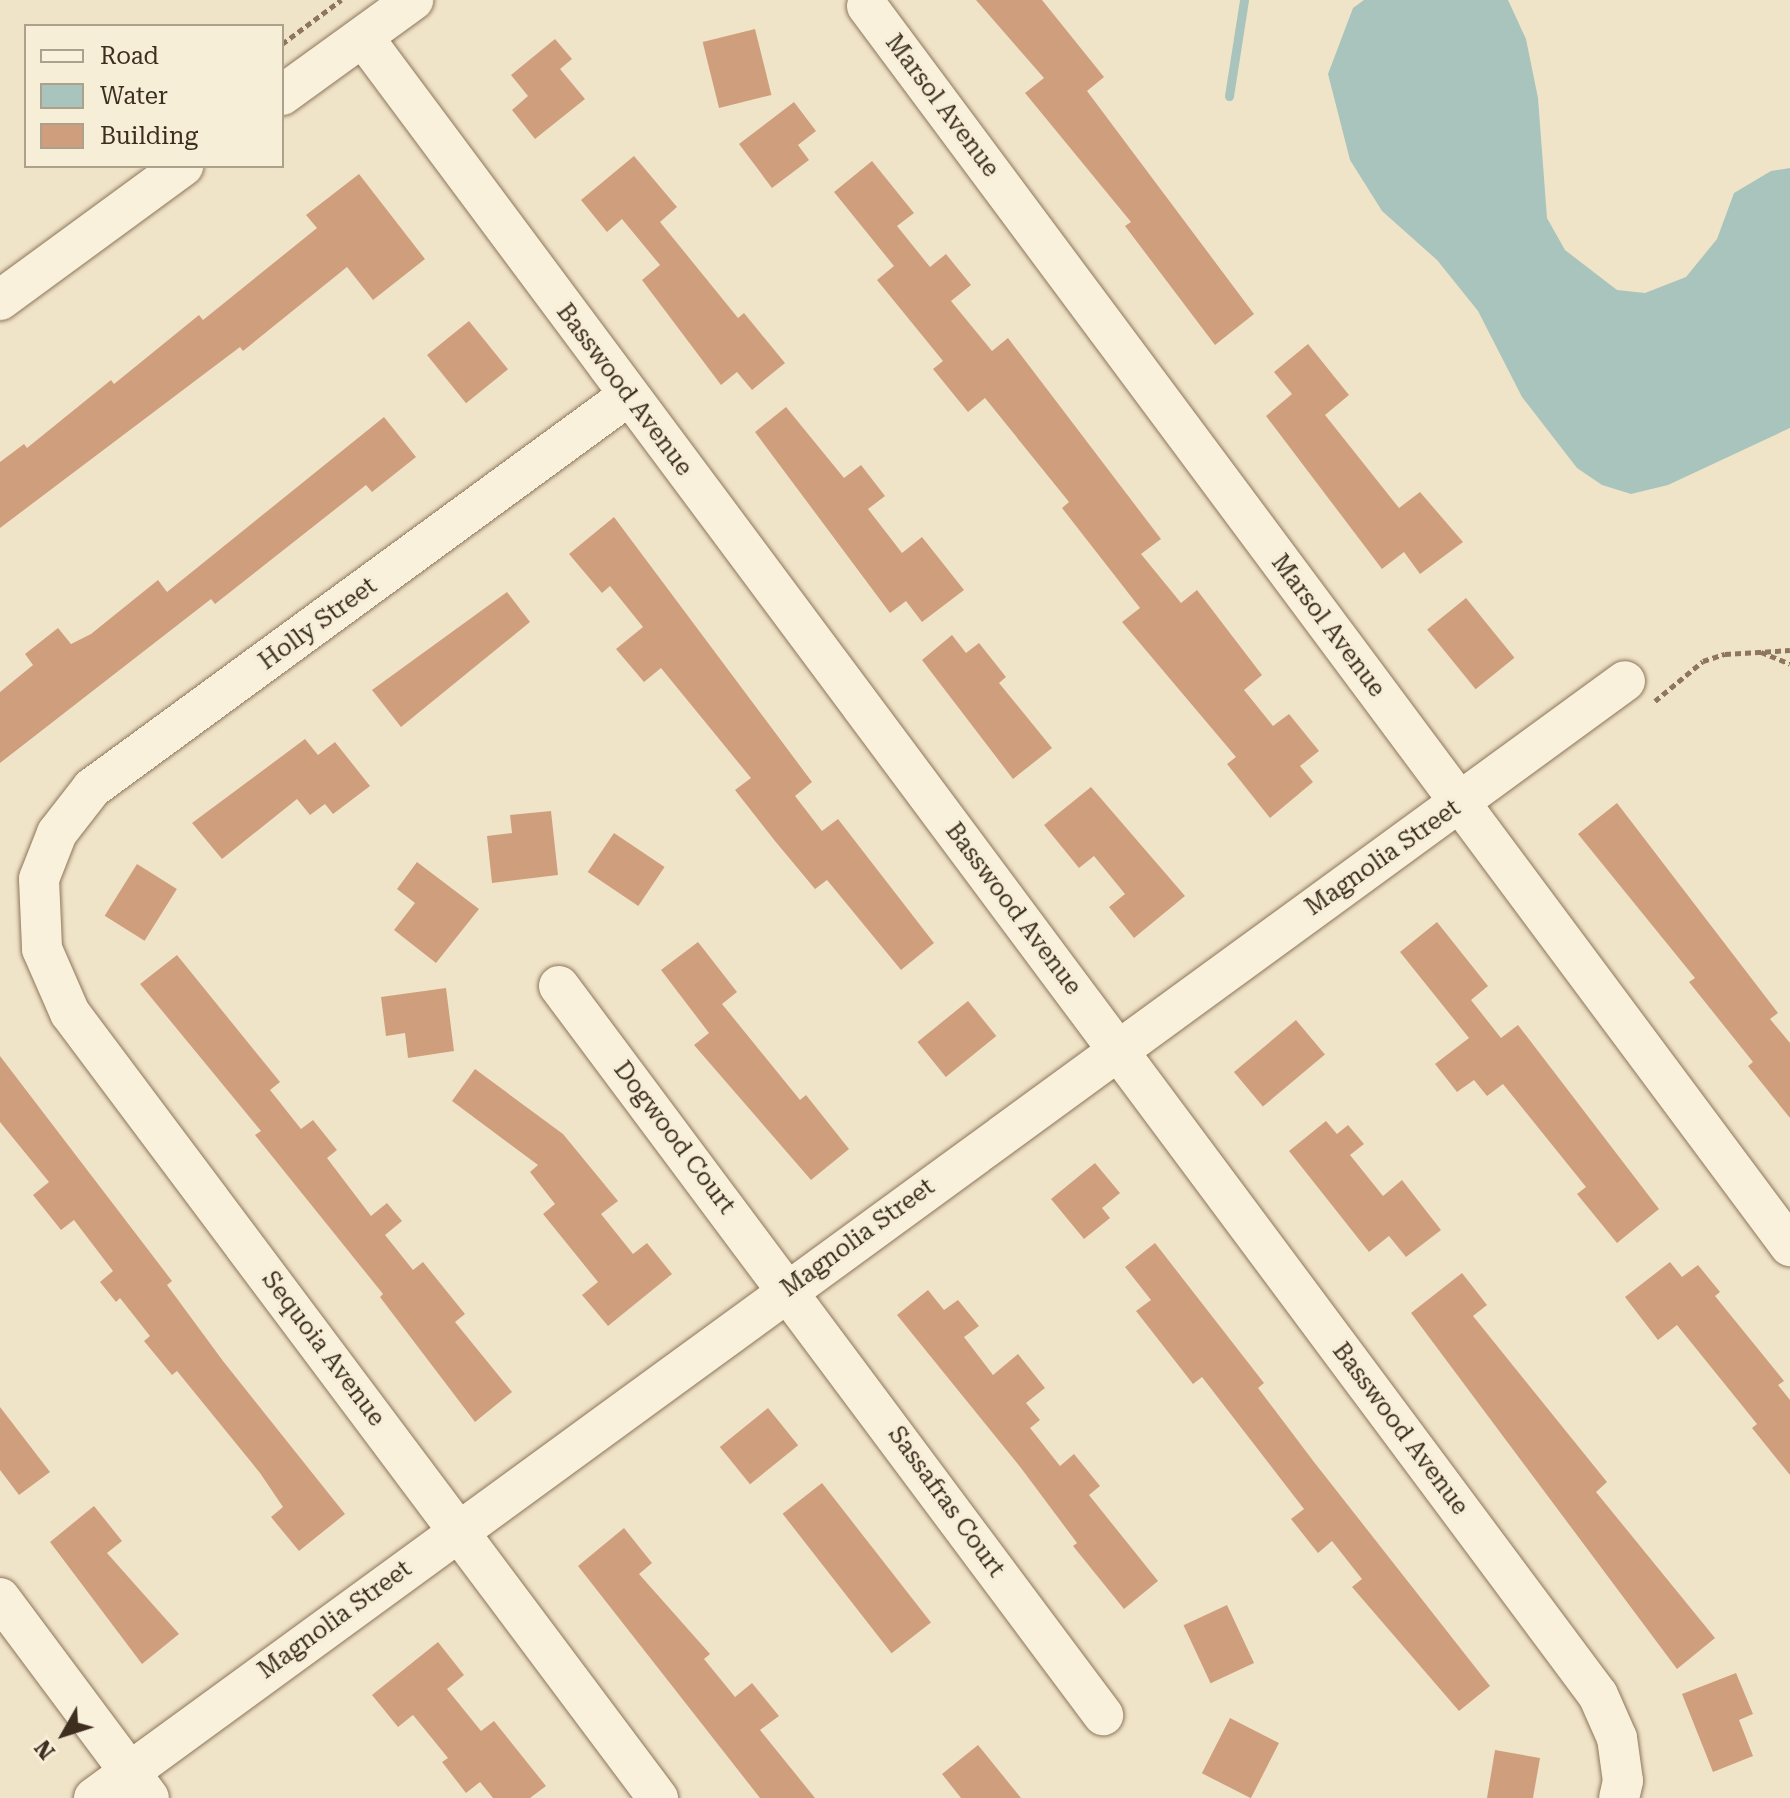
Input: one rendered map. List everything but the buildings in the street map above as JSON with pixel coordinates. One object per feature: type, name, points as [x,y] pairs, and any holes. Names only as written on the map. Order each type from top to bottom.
[{"type":"street","name":"Marsol Avenue","points":[[867,6],[1790,1246]]},
{"type":"street","points":[[284,93],[384,14]]},
{"type":"street","name":"Basswood Avenue","points":[[384,14],[628,396],[1598,1695],[1617,1738],[1623,1781],[1619,1798]]},
{"type":"street","points":[[0,300],[180,168]]},
{"type":"street","name":"Holly Street","points":[[39,879],[57,833],[92,788],[628,396]]},
{"type":"street","name":"Magnolia Street","points":[[94,1798],[139,1785],[457,1530],[1118,1049],[1461,804],[1625,681]]},
{"type":"street","name":"Sequoia Avenue","points":[[39,879],[42,949],[70,1013],[658,1798]]},
{"type":"street","name":"Dogwood Court","points":[[559,986],[789,1289]]},
{"type":"street","name":"Sassafras Court","points":[[789,1289],[1103,1715]]},
{"type":"street","points":[[0,1598],[139,1785]]},
{"type":"path","points":[[284,43],[341,0]]},
{"type":"path","points":[[1625,681],[1654,703],[1703,661],[1756,651],[1790,650]]},
{"type":"path","points":[[1756,651],[1790,664]]},
{"type":"water","points":[[1364,0],[1508,0],[1526,39],[1538,98],[1547,218],[1565,250],[1617,290],[1645,293],[1686,277],[1717,239],[1734,193],[1771,171],[1790,168],[1790,428],[1668,485],[1631,494],[1602,485],[1577,468],[1522,397],[1478,311],[1437,260],[1382,211],[1350,160],[1328,74],[1353,8]]},
{"type":"waterway","points":[[1229,96],[1244,0]]}]
